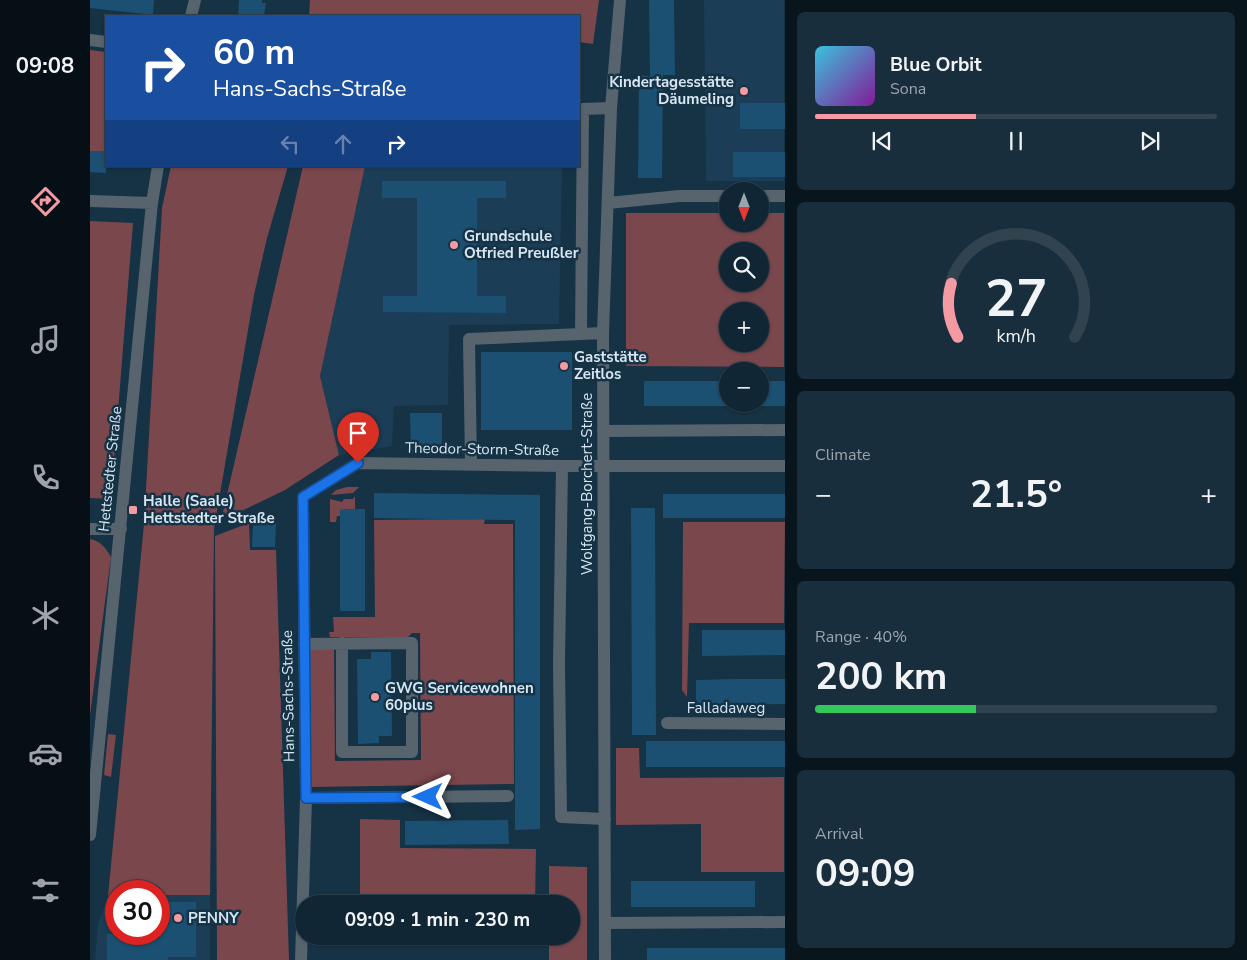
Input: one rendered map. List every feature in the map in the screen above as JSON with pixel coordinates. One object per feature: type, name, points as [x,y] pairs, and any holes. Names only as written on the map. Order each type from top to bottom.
[{"type":"street","points":[[191,15],[195,0]]},
{"type":"street","name":"Wolfgang-Borchert-Straße","points":[[605,960],[602,333],[612,108],[620,0]]},
{"type":"street","points":[[90,40],[105,42]]},
{"type":"street","points":[[581,334],[582,109],[612,108]]},
{"type":"street","name":"Hettstedter Straße","points":[[90,835],[152,202],[158,167]]},
{"type":"street","points":[[608,202],[679,196],[719,196]]},
{"type":"street","points":[[769,196],[784,196]]},
{"type":"street","points":[[90,201],[152,202]]},
{"type":"street","points":[[472,464],[470,339],[602,333]]},
{"type":"street","points":[[603,431],[784,430]]},
{"type":"street","name":"Theodor-Storm-Straße","points":[[358,463],[562,466],[784,466]]},
{"type":"street","name":"Hans-Sachs-Straße","points":[[301,960],[306,798],[303,497],[358,463]]},
{"type":"street","name":"Wolfgang-Borchert-Straße","points":[[562,466],[559,664],[561,817],[605,819]]},
{"type":"street","points":[[90,529],[121,529]]},
{"type":"street","points":[[304,644],[342,643],[412,643],[412,752],[342,752],[342,643]]},
{"type":"street","name":"Falladaweg","points":[[667,723],[784,724]]},
{"type":"street","points":[[306,798],[508,796]]},
{"type":"street","points":[[606,923],[784,922]]},
{"type":"shaded area","points":[[310,0],[599,0],[593,44],[580,42],[580,15],[309,15]]},
{"type":"shaded area","name":"Kindertagesstätte Däumeling","points":[[704,0],[784,0],[784,181],[706,181]]},
{"type":"shaded area","points":[[90,50],[105,52],[105,152],[90,151]]},
{"type":"shaded area","points":[[171,167],[288,167],[267,238],[254,295],[214,529],[210,895],[170,895],[170,880],[110,880],[144,524],[162,208]]},
{"type":"shaded area","points":[[303,167],[365,167],[320,376],[339,455],[285,490],[229,517],[223,512]]},
{"type":"shaded area","name":"Grundschule Otfried Preußler","points":[[365,167],[562,167],[559,324],[449,325],[448,405],[394,406],[392,446],[339,455],[320,376]]},
{"type":"shaded area","points":[[626,213],[719,213],[719,232],[769,232],[769,213],[784,213],[784,367],[769,367],[769,362],[719,362],[719,367],[626,366]]},
{"type":"shaded area","points":[[90,221],[133,223],[111,499],[90,498]]},
{"type":"shaded area","points":[[347,487],[359,487],[353,493],[331,495],[336,490]]},
{"type":"shaded area","points":[[354,497],[355,509],[340,510],[340,516],[337,516],[336,522],[330,522],[330,499],[342,502],[344,499],[353,499]]},
{"type":"shaded area","points":[[485,519],[484,524],[513,524],[514,784],[310,787],[308,649],[334,649],[335,761],[421,760],[420,633],[412,633],[407,638],[330,637],[329,632],[334,632],[333,617],[375,617],[374,520]]},
{"type":"shaded area","points":[[683,522],[785,522],[784,623],[689,623],[687,697],[682,690]]},
{"type":"shaded area","points":[[249,523],[250,550],[276,550],[289,960],[217,960],[215,536]]},
{"type":"shaded area","points":[[90,539],[103,545],[111,557],[90,715]]},
{"type":"shaded area","points":[[108,734],[116,735],[111,777],[104,775]]},
{"type":"shaded area","points":[[616,748],[639,748],[640,778],[784,777],[784,872],[701,872],[701,824],[616,825]]},
{"type":"shaded area","points":[[360,819],[400,820],[400,848],[536,849],[535,895],[360,895]]},
{"type":"shaded area","points":[[549,866],[587,867],[587,960],[549,960],[549,945],[580,945],[580,895],[549,895]]},
{"type":"shaded area","points":[[170,895],[210,895],[210,960],[95,960],[98,924],[105,904],[105,945],[170,945]]},
{"type":"building","points":[[90,0],[154,0],[153,15],[90,8]]},
{"type":"building","points":[[239,0],[262,0],[262,3],[266,3],[264,15],[238,15]]},
{"type":"building","points":[[649,0],[674,0],[675,75],[663,75],[662,178],[638,178],[639,75],[650,76]]},
{"type":"building","points":[[740,103],[785,103],[785,129],[740,129]]},
{"type":"building","points":[[90,151],[105,151],[106,173],[90,172]]},
{"type":"building","points":[[733,152],[785,152],[785,177],[733,177]]},
{"type":"building","points":[[382,181],[506,181],[506,198],[477,198],[477,296],[506,296],[506,313],[383,312],[383,296],[417,296],[417,198],[382,198]]},
{"type":"building","points":[[481,352],[572,352],[572,430],[481,430]]},
{"type":"building","points":[[644,381],[719,381],[719,406],[644,406]]},
{"type":"building","points":[[769,381],[785,381],[785,406],[769,406]]},
{"type":"building","points":[[410,413],[442,413],[442,454],[411,454]]},
{"type":"building","points":[[374,493],[540,495],[540,829],[515,830],[515,520],[374,518]]},
{"type":"building","points":[[663,494],[785,494],[785,518],[663,518]]},
{"type":"building","points":[[631,508],[655,508],[656,735],[632,735]]},
{"type":"building","points":[[365,509],[365,611],[340,611],[340,510]]},
{"type":"building","points":[[253,523],[276,524],[275,547],[252,547]]},
{"type":"building","points":[[702,630],[785,630],[785,655],[702,656]]},
{"type":"building","name":"GWG Servicewohnen 60plus","points":[[371,652],[391,652],[392,736],[379,736],[379,743],[358,744],[357,659],[371,659]]},
{"type":"building","points":[[785,679],[785,704],[696,705],[696,680]]},
{"type":"building","points":[[646,741],[785,741],[785,767],[646,767]]},
{"type":"building","points":[[508,820],[509,844],[405,845],[405,821]]},
{"type":"building","points":[[631,881],[755,881],[755,907],[631,907]]},
{"type":"building","name":"PENNY","points":[[170,902],[196,902],[196,957],[168,957],[168,960],[107,960],[107,945],[170,945]]},
{"type":"building","points":[[647,948],[785,948],[785,960],[647,960]]},
{"type":"place","name":"Kindertagesstätte Däumeling","points":[[744,91]]},
{"type":"place","name":"Grundschule Otfried Preußler","points":[[454,245]]},
{"type":"place","name":"Gaststätte Zeitlos","points":[[564,366]]},
{"type":"place","name":"Halle (Saale) Hettstedter Straße","points":[[133,510]]},
{"type":"place","name":"GWG Servicewohnen 60plus","points":[[375,697]]},
{"type":"place","name":"PENNY","points":[[178,918]]},
{"type":"route","points":[[358,463],[303,497],[306,798],[428,797]]}]
